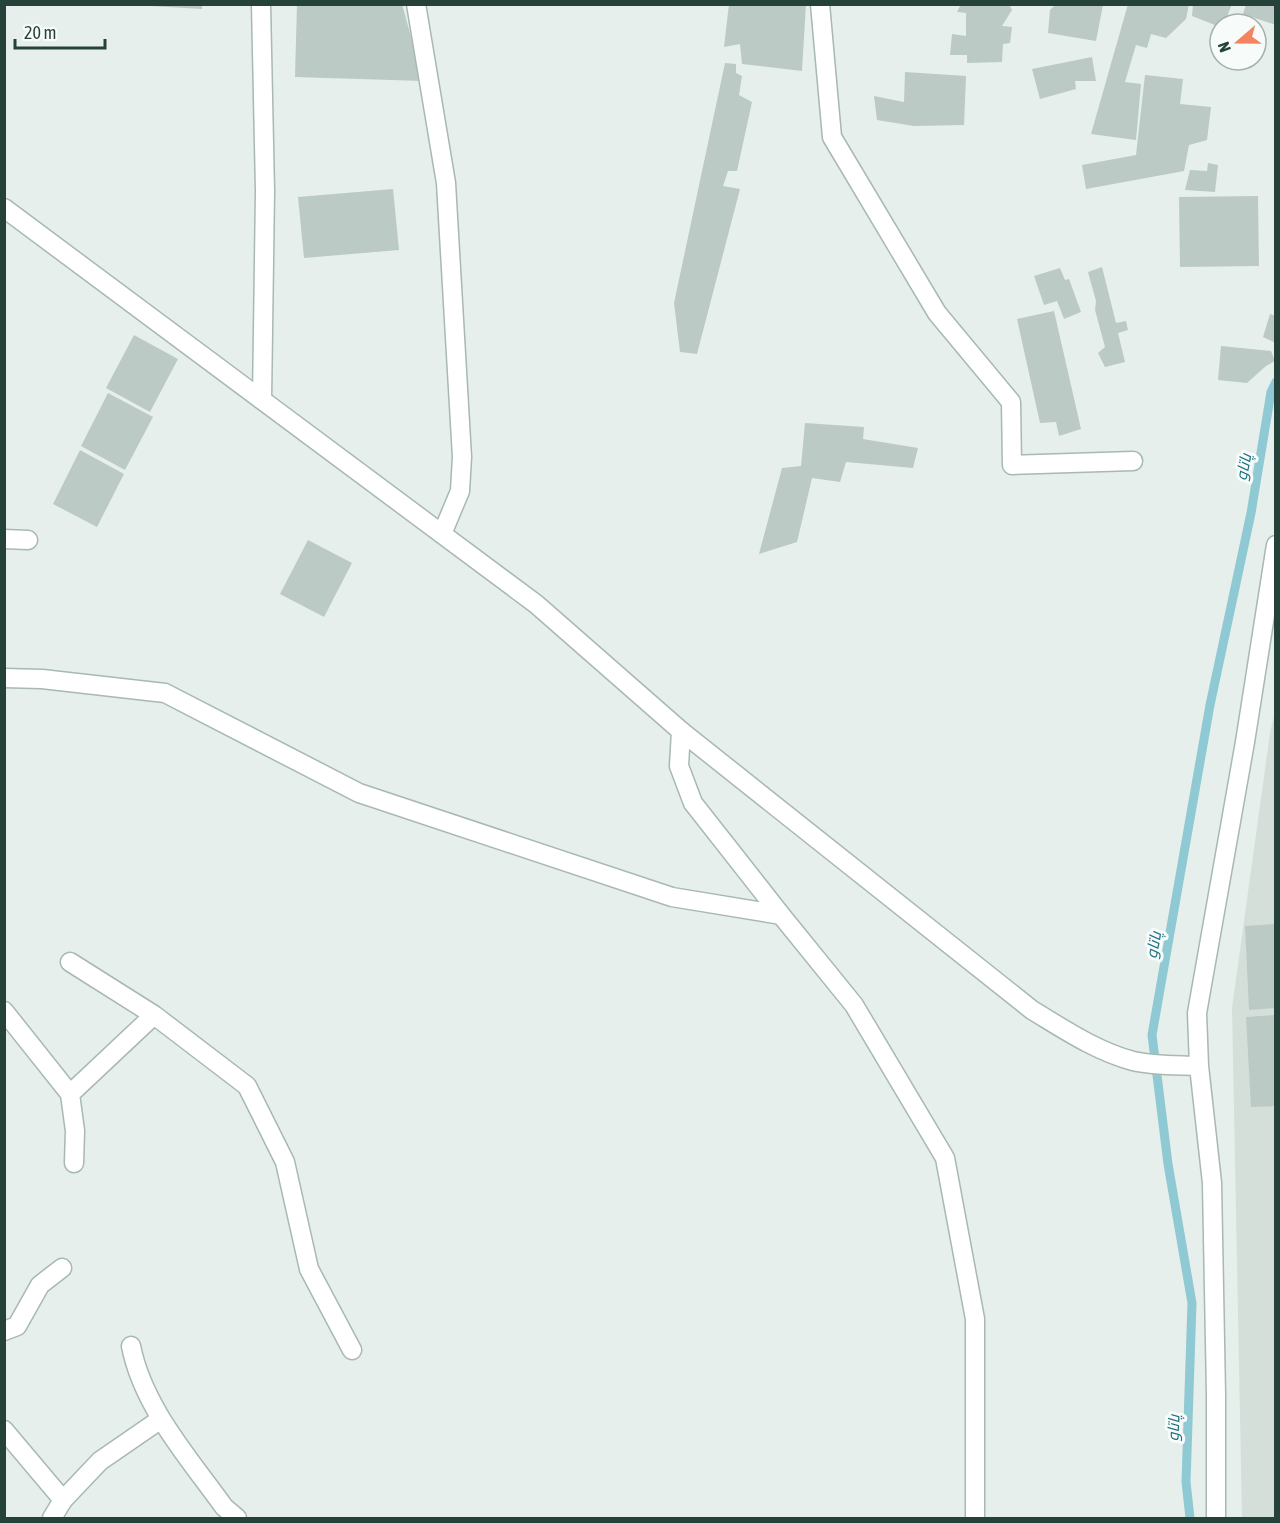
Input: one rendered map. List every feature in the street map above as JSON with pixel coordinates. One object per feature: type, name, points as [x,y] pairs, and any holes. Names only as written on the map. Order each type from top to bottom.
[{"type":"street","points":[[261,4],[265,190],[262,400]]},
{"type":"street","points":[[416,4],[446,183],[462,457],[460,492],[442,534]]},
{"type":"street","points":[[820,4],[832,137],[937,313],[1011,402],[1012,465],[1133,461]]},
{"type":"street","points":[[4,208],[536,604],[681,731],[1032,1010],[1087,1044],[1133,1061],[1199,1066]]},
{"type":"street","points":[[4,539],[28,540]]},
{"type":"street","points":[[1216,1518],[1212,1183],[1199,1066],[1197,1013],[1243,754],[1275,545]]},
{"type":"street","points":[[4,678],[42,679],[165,693],[359,793],[672,897],[781,915]]},
{"type":"street","points":[[681,731],[679,766],[693,803],[854,1005],[945,1158],[975,1319],[975,1518]]},
{"type":"street","points":[[70,962],[154,1015],[247,1086],[285,1162],[309,1269],[352,1350]]},
{"type":"street","points":[[4,1011],[70,1094],[75,1131],[74,1163]]},
{"type":"street","points":[[70,1094],[154,1015]]},
{"type":"street","points":[[4,1330],[17,1326],[40,1285],[62,1268]]},
{"type":"street","points":[[131,1346],[134,1363],[161,1419],[224,1507],[237,1518]]},
{"type":"street","points":[[52,1518],[63,1500],[100,1461],[161,1419]]},
{"type":"street","points":[[4,1430],[63,1500]]},
{"type":"shaded area","points":[[1275,712],[1276,1518],[1242,1518],[1232,1008],[1270,733]]},
{"type":"building","points":[[151,4],[202,4],[202,9],[151,6]]},
{"type":"building","points":[[297,4],[402,4],[423,81],[295,77]]},
{"type":"building","points":[[729,4],[806,4],[802,71],[742,64],[740,44],[724,47]]},
{"type":"building","points":[[961,4],[1009,4],[1012,10],[1002,26],[1012,27],[1010,43],[1003,44],[1002,62],[967,63],[967,55],[950,55],[952,34],[966,36],[966,13],[957,12]]},
{"type":"building","points":[[1056,4],[1103,5],[1096,41],[1048,33],[1050,10]]},
{"type":"building","points":[[1128,4],[1189,4],[1186,19],[1166,38],[1151,34],[1147,48],[1136,45],[1125,82],[1141,84],[1136,140],[1091,134]]},
{"type":"building","points":[[1193,4],[1232,4],[1229,12],[1208,12],[1208,22],[1192,16]]},
{"type":"building","points":[[1246,4],[1276,4],[1276,25],[1268,22],[1268,12],[1244,12]]},
{"type":"building","points":[[1092,57],[1096,81],[1075,81],[1076,89],[1040,99],[1032,69]]},
{"type":"building","points":[[725,63],[736,64],[736,73],[742,76],[739,95],[752,102],[737,171],[728,171],[723,186],[740,189],[697,354],[680,352],[674,303]]},
{"type":"building","points":[[905,72],[966,76],[964,125],[914,126],[877,120],[874,96],[904,102]]},
{"type":"building","points":[[1145,75],[1183,79],[1180,104],[1211,107],[1207,140],[1189,145],[1184,171],[1086,189],[1082,165],[1136,155]]},
{"type":"building","points":[[1208,163],[1218,165],[1215,192],[1185,190],[1190,170],[1207,171]]},
{"type":"building","points":[[393,189],[399,250],[304,258],[298,197]]},
{"type":"building","points":[[1258,196],[1259,266],[1180,267],[1179,197]]},
{"type":"building","points":[[1102,267],[1116,323],[1126,321],[1128,330],[1118,333],[1125,362],[1105,367],[1098,353],[1105,347],[1088,272]]},
{"type":"building","points":[[1060,268],[1065,280],[1069,279],[1081,312],[1064,319],[1057,301],[1044,305],[1034,276]]},
{"type":"building","points":[[1054,311],[1081,429],[1059,436],[1056,422],[1040,423],[1017,319]]},
{"type":"building","points":[[1270,314],[1276,316],[1276,343],[1263,337]]},
{"type":"building","points":[[134,335],[178,359],[150,412],[106,388]]},
{"type":"building","points":[[1221,346],[1271,351],[1275,361],[1247,383],[1218,380]]},
{"type":"building","points":[[108,393],[153,417],[125,470],[81,446]]},
{"type":"building","points":[[805,423],[864,427],[863,439],[918,448],[913,468],[846,462],[840,482],[812,478],[797,542],[759,554],[782,468],[801,466]]},
{"type":"building","points":[[80,450],[124,474],[97,527],[53,504]]},
{"type":"building","points":[[308,540],[352,563],[324,617],[280,594]]},
{"type":"building","points":[[1276,924],[1276,1008],[1249,1010],[1245,926]]},
{"type":"building","points":[[1276,1015],[1276,1106],[1251,1107],[1246,1017]]},
{"type":"waterway","name":"پاتاو","points":[[1190,1518],[1186,1482],[1192,1303],[1168,1164],[1152,1035],[1210,705],[1251,513],[1271,392],[1276,382]]}]
